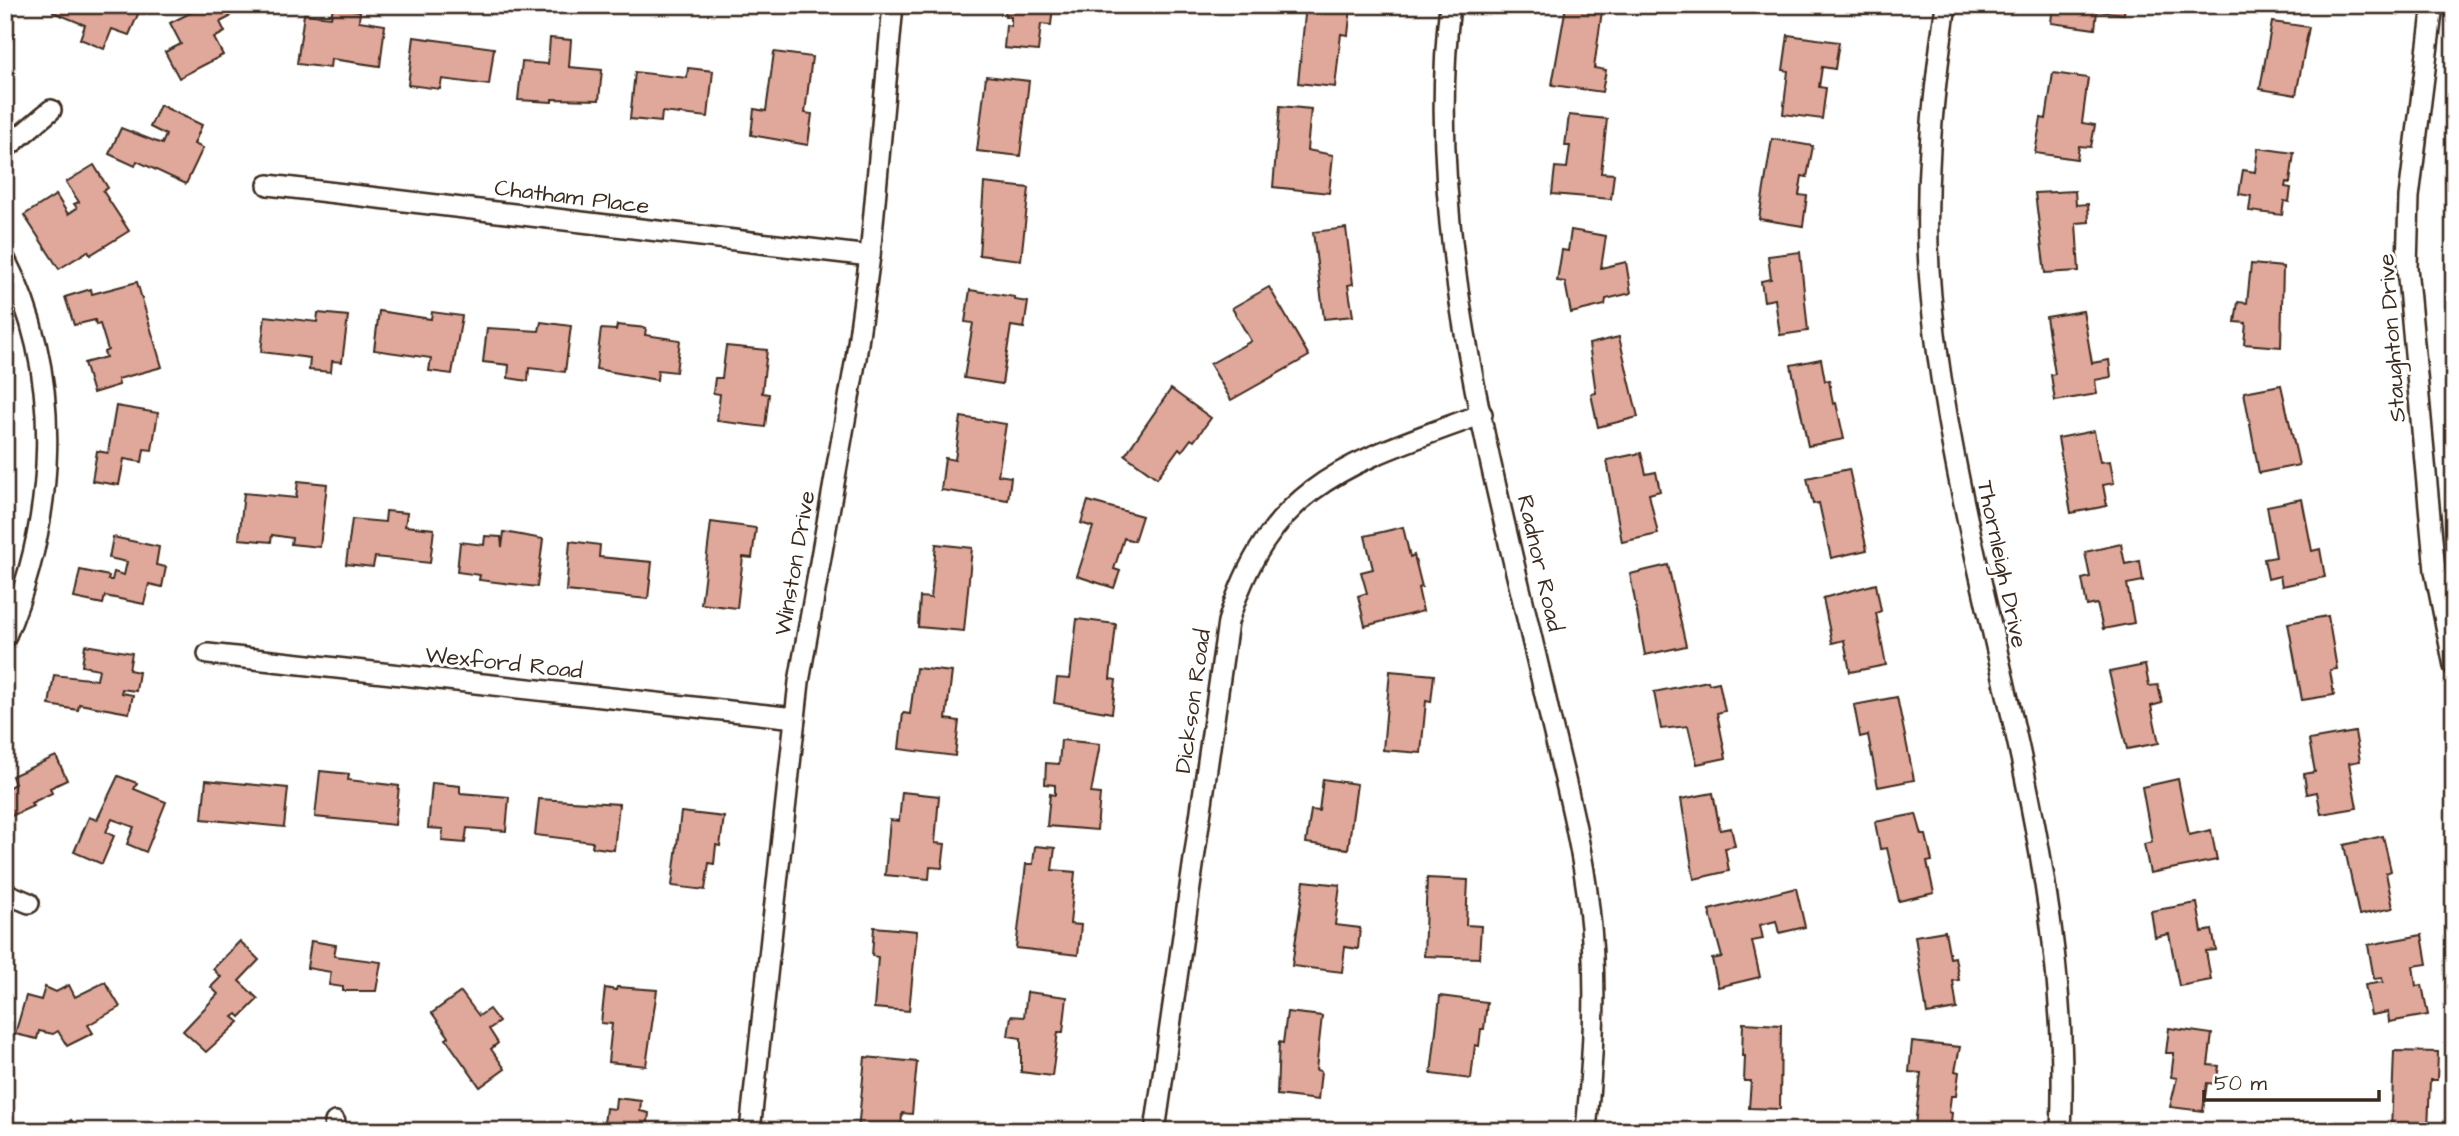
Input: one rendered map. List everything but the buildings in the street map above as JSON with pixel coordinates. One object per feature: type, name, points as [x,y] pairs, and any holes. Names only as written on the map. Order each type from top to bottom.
[{"type":"street","name":"Winston Drive","points":[[750,1131],[804,645],[856,358],[870,256],[893,5]]},
{"type":"street","name":"Radnor Road","points":[[1450,5],[1445,106],[1449,213],[1465,340],[1566,780],[1590,908],[1594,1006],[1586,1131]]},
{"type":"street","name":"Thornleigh Drive","points":[[1946,5],[1928,158],[1931,298],[1947,415],[2049,899],[2061,1008],[2061,1131]]},
{"type":"street","name":"Staughton Drive","points":[[2433,5],[2409,197],[2407,267],[2435,571],[2454,666]]},
{"type":"street","points":[[5,149],[51,110]]},
{"type":"street","name":"Chatham Place","points":[[268,185],[870,256]]},
{"type":"street","points":[[5,259],[22,293],[38,355],[45,407],[47,461],[39,535],[5,638]]},
{"type":"street","name":"Dickson Road","points":[[1155,1131],[1228,623],[1246,569],[1283,514],[1331,475],[1366,458],[1482,414]]},
{"type":"street","name":"Wexford Road","points":[[208,654],[795,718]]},
{"type":"street","points":[[5,893],[29,903]]}]
